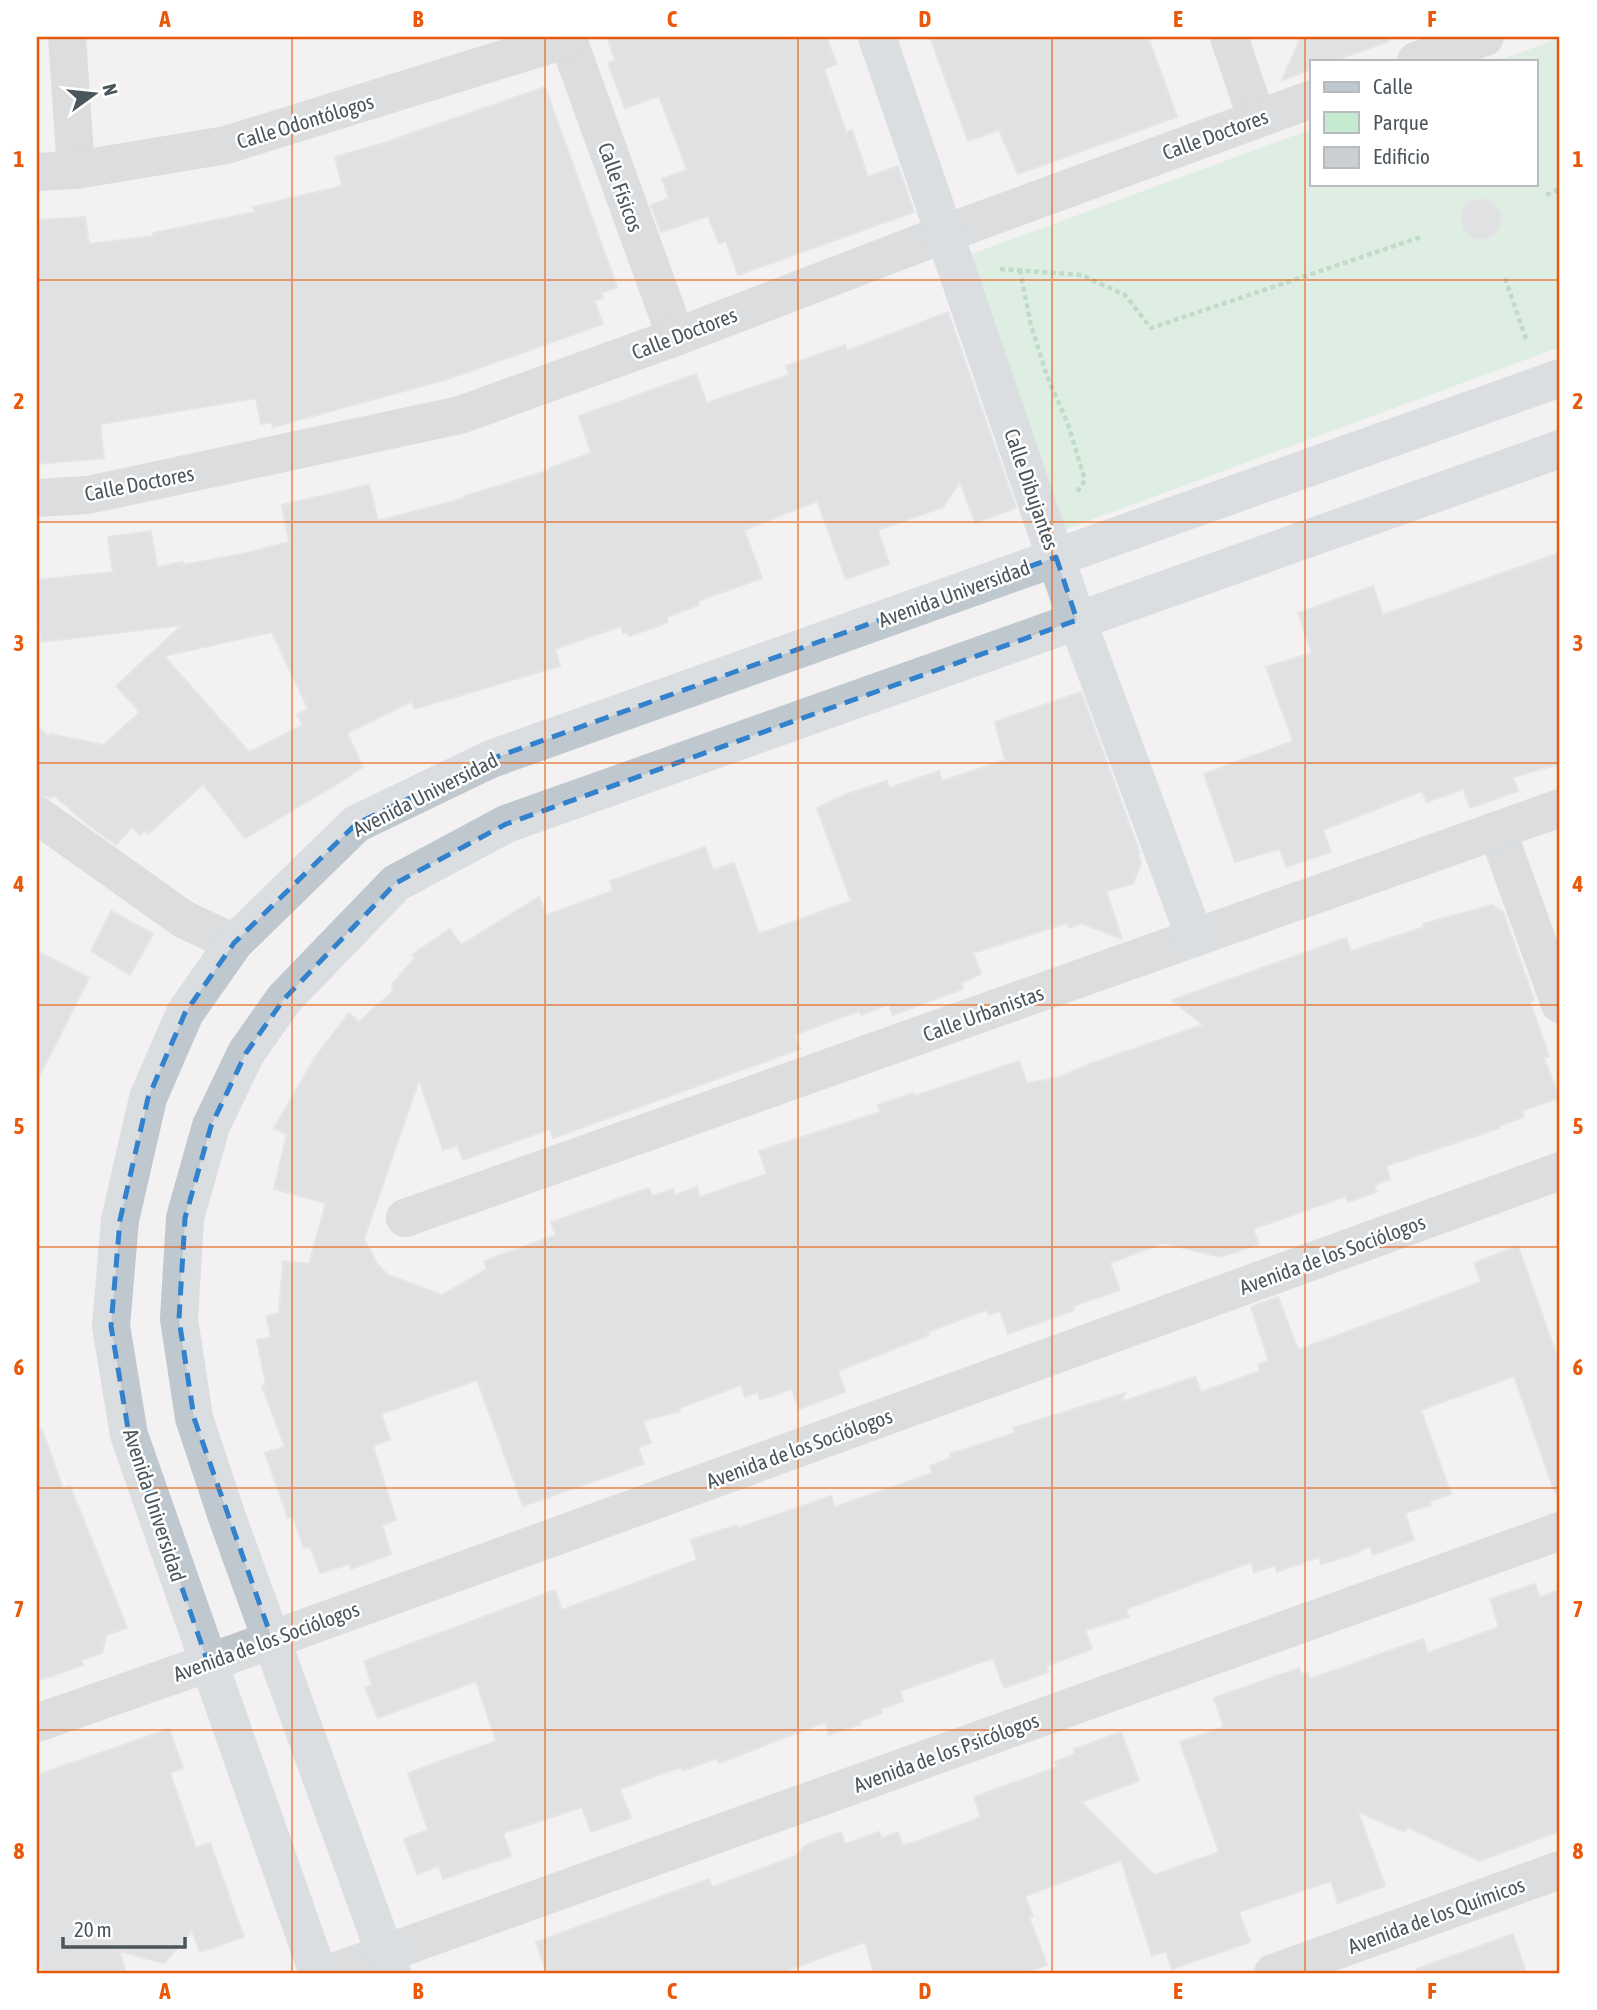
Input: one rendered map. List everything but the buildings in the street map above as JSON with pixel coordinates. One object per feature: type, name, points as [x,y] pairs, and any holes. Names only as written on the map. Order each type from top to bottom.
[{"type":"street","points":[[68,37],[76,170]]},
{"type":"street","name":"Calle Dibujantes","points":[[877,37],[1077,620],[1195,938]]},
{"type":"street","points":[[1229,37],[1257,119]]},
{"type":"street","points":[[1419,60],[1485,37]]},
{"type":"street","name":"Calle Odontólogos","points":[[37,172],[76,170],[226,145],[567,38]]},
{"type":"street","name":"Calle Físicos","points":[[567,38],[676,337]]},
{"type":"street","name":"Calle Doctores","points":[[37,498],[88,495],[460,415],[1310,100]]},
{"type":"street","name":"Avenida Universidad","points":[[318,1973],[130,1435],[111,1326],[120,1220],[148,1098],[185,1013],[234,943],[356,824],[491,759],[1560,378]]},
{"type":"street","points":[[388,1964],[226,1517],[194,1418],[179,1319],[185,1217],[211,1126],[246,1053],[284,999],[396,883],[506,824],[1560,449]]},
{"type":"street","name":"Calle Urbanistas","points":[[405,1218],[1560,808]]},
{"type":"street","points":[[37,815],[183,919],[234,943]]},
{"type":"street","points":[[1497,830],[1560,1004]]},
{"type":"street","name":"Avenida de los Sociólogos","points":[[37,1723],[1560,1171]]},
{"type":"street","name":"Avenida de los Psicólogos","points":[[331,1973],[388,1964],[1560,1531]]},
{"type":"street","name":"Avenida de los Químicos","points":[[1273,1973],[1560,1870]]},
{"type":"path","points":[[1546,195],[1560,190]]},
{"type":"path","points":[[997,269],[1082,275],[1125,295],[1150,328],[1421,237]]},
{"type":"path","points":[[1020,270],[1031,325],[1068,424],[1085,480]]},
{"type":"path","points":[[1505,278],[1526,339]]},
{"type":"highlighted area","points":[[1056,557],[1077,620],[506,824],[396,883],[284,999],[246,1053],[211,1126],[185,1218],[179,1319],[194,1418],[272,1639],[208,1663],[129,1435],[111,1326],[120,1220],[148,1098],[185,1013],[234,943],[356,824],[491,759]]},
{"type":"green space","points":[[1560,38],[1560,347],[1066,529],[966,256],[1310,130],[1310,186],[1538,186],[1538,60],[1500,60]]}]
